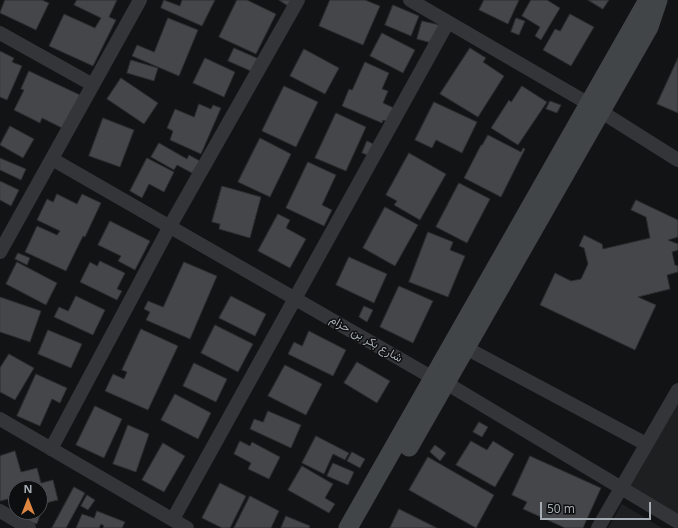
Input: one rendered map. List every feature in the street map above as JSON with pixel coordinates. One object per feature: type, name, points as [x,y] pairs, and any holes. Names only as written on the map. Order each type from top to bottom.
[{"type":"street","points":[[0,252],[140,0]]},
{"type":"street","points":[[51,449],[170,226],[298,0]]},
{"type":"street","points":[[410,0],[595,108],[678,160]]},
{"type":"street","points":[[348,528],[440,381],[466,348],[595,108],[648,0]]},
{"type":"street","points":[[363,528],[440,381],[595,108],[649,27],[658,0]]},
{"type":"street","points":[[173,520],[448,22]]},
{"type":"street","points":[[0,33],[93,85]]},
{"type":"street","name":"شارع بكر بن حزام","points":[[52,158],[440,381],[678,522]]},
{"type":"street","points":[[466,348],[646,444]]},
{"type":"street","points":[[598,528],[678,390]]},
{"type":"street","points":[[0,419],[188,528]]},
{"type":"street","points":[[0,511],[29,528]]},
{"type":"shaded area","points":[[678,390],[678,522],[621,488]]},
{"type":"shaded area","points":[[622,504],[662,528],[608,528]]},
{"type":"building","points":[[5,0],[42,0],[49,3],[36,30],[0,13]]},
{"type":"building","points":[[77,0],[117,0],[109,17],[116,20],[93,66],[49,46],[64,14],[95,28],[101,18],[74,5]]},
{"type":"building","points":[[164,0],[180,6],[182,0],[215,0],[202,26],[161,8]]},
{"type":"building","points":[[237,0],[247,0],[276,14],[256,54],[219,37]]},
{"type":"building","points":[[279,0],[294,0],[290,7]]},
{"type":"building","points":[[330,0],[365,0],[380,6],[363,45],[319,26]]},
{"type":"building","points":[[484,0],[519,0],[508,24],[479,10]]},
{"type":"building","points":[[531,0],[547,0],[560,8],[541,40],[535,36],[540,27],[522,16]]},
{"type":"building","points":[[588,0],[609,0],[603,9]]},
{"type":"building","points":[[393,5],[419,16],[411,36],[385,25]]},
{"type":"building","points":[[570,14],[594,27],[571,66],[543,50],[555,29],[560,31]]},
{"type":"building","points":[[168,18],[198,30],[179,76],[132,56],[137,45],[154,52]]},
{"type":"building","points":[[516,18],[525,21],[519,35],[511,32]]},
{"type":"building","points":[[422,21],[440,25],[435,44],[417,39]]},
{"type":"building","points":[[382,33],[415,50],[403,73],[370,56]]},
{"type":"building","points":[[234,48],[259,59],[253,72],[228,61]]},
{"type":"building","points":[[470,48],[486,58],[483,62],[504,76],[478,117],[440,94]]},
{"type":"building","points":[[304,49],[339,68],[325,94],[290,76]]},
{"type":"building","points":[[0,51],[14,58],[12,62],[22,66],[7,100],[0,97]]},
{"type":"building","points":[[205,58],[235,72],[224,97],[193,83]]},
{"type":"building","points":[[678,58],[678,113],[657,104]]},
{"type":"building","points":[[131,60],[158,68],[154,81],[127,73]]},
{"type":"building","points":[[365,62],[389,73],[382,89],[388,91],[383,103],[394,108],[388,122],[383,120],[382,123],[342,106],[349,89],[352,90]]},
{"type":"building","points":[[29,71],[80,95],[64,129],[42,118],[40,123],[14,110],[24,90],[21,89]]},
{"type":"building","points":[[121,78],[158,103],[144,124],[107,99]]},
{"type":"building","points":[[284,86],[318,102],[296,147],[262,131]]},
{"type":"building","points":[[522,86],[547,102],[518,145],[491,128],[509,100],[511,102]]},
{"type":"building","points":[[550,101],[561,105],[557,113],[546,109]]},
{"type":"building","points":[[434,102],[477,122],[462,153],[436,140],[432,148],[415,140]]},
{"type":"building","points":[[199,104],[211,109],[213,105],[221,108],[201,154],[170,140],[173,131],[167,128],[175,109],[194,117]]},
{"type":"building","points":[[336,113],[366,127],[346,171],[315,158]]},
{"type":"building","points":[[103,118],[134,130],[120,167],[89,156]]},
{"type":"building","points":[[10,126],[34,139],[23,158],[0,145]]},
{"type":"building","points":[[488,135],[521,152],[523,148],[525,149],[501,197],[464,178],[481,145]]},
{"type":"building","points":[[260,138],[291,154],[270,197],[238,182]]},
{"type":"building","points":[[367,141],[378,146],[373,157],[362,153]]},
{"type":"building","points":[[159,143],[187,159],[189,155],[200,161],[192,173],[177,165],[174,170],[151,157]]},
{"type":"building","points":[[409,153],[446,174],[420,220],[394,205],[397,201],[386,195]]},
{"type":"building","points":[[0,158],[26,169],[21,180],[0,170]]},
{"type":"building","points":[[147,158],[174,172],[164,192],[149,184],[142,198],[130,191]]},
{"type":"building","points":[[308,162],[336,175],[322,205],[332,210],[324,226],[286,208]]},
{"type":"building","points":[[0,181],[19,190],[11,206],[0,200]]},
{"type":"building","points":[[459,183],[490,199],[467,243],[436,227]]},
{"type":"building","points":[[222,186],[261,197],[250,238],[219,229],[220,224],[212,222]]},
{"type":"building","points":[[57,194],[77,204],[82,194],[101,203],[85,237],[83,236],[66,271],[25,252],[37,226],[57,235],[60,231],[37,220],[47,199],[53,202]]},
{"type":"building","points":[[636,200],[678,220],[678,237],[668,240],[678,244],[678,250],[672,252],[675,265],[678,266],[678,272],[667,275],[670,289],[638,297],[656,305],[635,350],[540,305],[555,273],[571,281],[581,279],[588,264],[584,248],[579,246],[584,235],[602,244],[603,249],[650,238],[646,217],[631,210]]},
{"type":"building","points":[[385,207],[418,225],[395,266],[363,248]]},
{"type":"building","points":[[278,214],[290,220],[286,228],[306,239],[290,268],[258,251]]},
{"type":"building","points":[[110,221],[150,241],[135,270],[118,261],[121,256],[98,245]]},
{"type":"building","points":[[428,232],[453,242],[450,250],[465,256],[448,297],[409,282]]},
{"type":"building","points":[[18,253],[30,258],[27,265],[15,259]]},
{"type":"building","points":[[349,257],[387,274],[374,303],[336,285]]},
{"type":"building","points":[[100,261],[125,273],[117,289],[122,291],[117,300],[80,282],[90,262],[97,266]]},
{"type":"building","points":[[17,262],[57,283],[46,305],[6,284]]},
{"type":"building","points":[[184,262],[217,276],[190,339],[146,320],[150,312],[144,309],[148,301],[163,307]]},
{"type":"building","points":[[399,286],[433,301],[413,343],[380,327]]},
{"type":"building","points":[[76,296],[105,310],[93,335],[54,317],[59,307],[68,311]]},
{"type":"building","points":[[231,296],[266,314],[255,336],[219,318]]},
{"type":"building","points":[[0,297],[41,311],[30,342],[0,332]]},
{"type":"building","points":[[364,306],[373,310],[367,322],[359,317]]},
{"type":"building","points":[[215,325],[253,344],[238,372],[201,353]]},
{"type":"building","points":[[141,329],[178,346],[148,410],[105,391],[113,374],[124,379],[127,372],[122,370]]},
{"type":"building","points":[[48,330],[82,344],[71,368],[38,354]]},
{"type":"building","points":[[309,331],[346,350],[333,376],[288,354],[294,342],[302,346]]},
{"type":"building","points":[[9,354],[34,368],[15,400],[0,392],[0,368]]},
{"type":"building","points":[[357,362],[390,381],[377,403],[344,383]]},
{"type":"building","points":[[194,363],[227,379],[216,402],[183,386]]},
{"type":"building","points":[[285,365],[322,384],[306,415],[268,396]]},
{"type":"building","points":[[36,374],[67,388],[60,403],[52,399],[40,426],[17,416]]},
{"type":"building","points":[[175,394],[211,413],[198,439],[161,420]]},
{"type":"building","points":[[95,406],[122,419],[104,458],[76,445]]},
{"type":"building","points":[[268,411],[301,425],[291,448],[250,429],[254,419],[263,422]]},
{"type":"building","points":[[479,422],[488,427],[482,437],[473,432]]},
{"type":"building","points":[[128,425],[149,434],[136,472],[113,464]]},
{"type":"building","points":[[316,436],[349,453],[345,460],[333,454],[324,474],[302,463]]},
{"type":"building","points":[[240,441],[250,446],[252,442],[280,457],[269,479],[248,469],[251,463],[234,454]]},
{"type":"building","points":[[471,441],[487,450],[493,441],[514,454],[495,487],[456,465]]},
{"type":"building","points":[[163,443],[185,456],[164,492],[142,480]]},
{"type":"building","points":[[435,445],[446,453],[440,461],[430,452]]},
{"type":"building","points":[[15,451],[21,472],[37,468],[40,480],[8,480],[8,499],[0,501],[0,456]]},
{"type":"building","points":[[352,452],[365,459],[360,468],[347,461]]},
{"type":"building","points":[[530,456],[601,488],[583,528],[565,528],[523,509],[527,502],[512,495]]},
{"type":"building","points":[[428,457],[494,495],[476,528],[409,490]]},
{"type":"building","points":[[333,463],[354,472],[348,485],[327,476]]},
{"type":"building","points":[[302,466],[333,484],[325,498],[335,504],[329,513],[288,490]]},
{"type":"building","points":[[53,480],[58,500],[48,502],[48,481]]},
{"type":"building","points":[[220,483],[246,496],[230,528],[222,528],[202,518]]},
{"type":"building","points":[[74,487],[85,493],[66,528],[52,528]]},
{"type":"building","points":[[87,495],[95,500],[88,510],[81,506]]},
{"type":"building","points":[[250,496],[279,511],[271,528],[234,528]]},
{"type":"building","points":[[399,509],[437,528],[390,528]]},
{"type":"building","points":[[97,511],[125,522],[122,528],[103,528],[104,526],[101,524],[99,528],[76,528],[82,514],[94,518]]},
{"type":"building","points":[[286,516],[310,526],[309,528],[281,528]]},
{"type":"building","points":[[22,520],[38,520],[37,524]]}]
